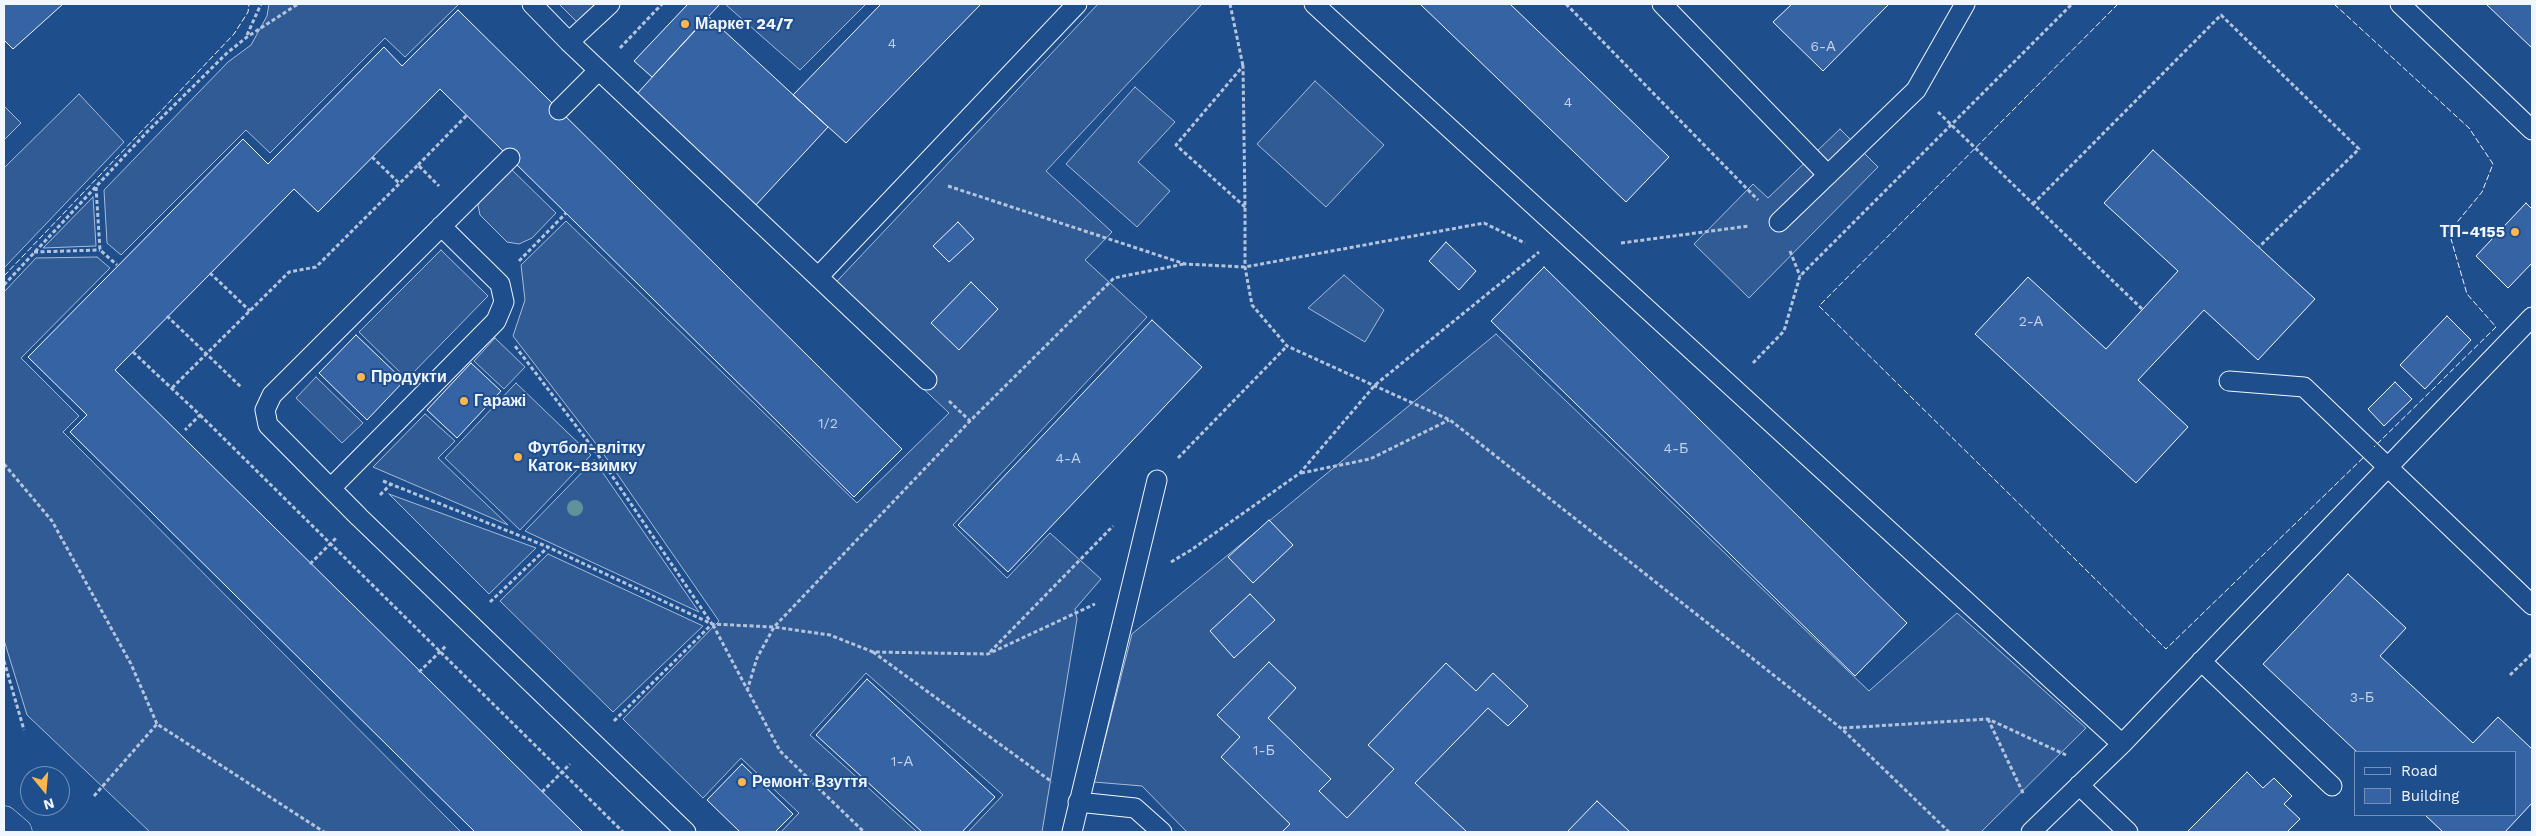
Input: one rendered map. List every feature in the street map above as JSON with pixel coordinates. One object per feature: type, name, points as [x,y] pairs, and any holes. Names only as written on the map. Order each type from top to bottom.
[{"type":"main road","points":[[4,820],[18,832]]},
{"type":"lane","points":[[532,4],[569,42],[927,380]]},
{"type":"lane","points":[[569,42],[610,4]]},
{"type":"lane","points":[[818,277],[1077,4]]},
{"type":"lane","points":[[1314,4],[2122,744]]},
{"type":"lane","points":[[1662,4],[1828,175]]},
{"type":"lane","points":[[1779,222],[1916,90],[1965,4]]},
{"type":"lane","points":[[2400,4],[2532,130]]},
{"type":"lane","points":[[558,110],[599,70]]},
{"type":"lane","points":[[510,158],[272,395],[265,410],[268,425],[686,832]]},
{"type":"lane","points":[[331,488],[496,321],[504,302],[500,284],[441,226]]},
{"type":"lane","points":[[2031,832],[2122,744],[2532,317]]},
{"type":"lane","points":[[2229,381],[2304,387],[2532,605]]},
{"type":"lane","points":[[1072,832],[1158,480]]},
{"type":"lane","points":[[2201,661],[2332,786]]},
{"type":"lane","points":[[2079,785],[2128,832]]},
{"type":"lane","points":[[1078,802],[1135,808],[1162,832]]},
{"type":"path","points":[[247,37],[261,4]]},
{"type":"path","points":[[4,285],[96,186],[227,53],[247,37],[298,4]]},
{"type":"path","points":[[599,70],[662,4]]},
{"type":"path","points":[[1230,4],[1243,66],[1245,267],[1252,305],[1287,346],[1450,420],[1842,728],[1949,832]]},
{"type":"path","points":[[1566,4],[1779,222],[1800,276]]},
{"type":"path","points":[[1730,386],[1784,332],[1800,276],[2072,4]]},
{"type":"path","points":[[2033,204],[2221,16],[2359,148],[2258,248]]},
{"type":"path","points":[[1243,66],[1176,145],[1245,207]]},
{"type":"path","points":[[1916,90],[2142,309]]},
{"type":"path","points":[[172,388],[289,272],[316,267],[466,115]]},
{"type":"path","points":[[372,157],[399,183]]},
{"type":"path","points":[[418,165],[460,207]]},
{"type":"path","points":[[914,175],[1185,264]]},
{"type":"path","points":[[96,186],[100,250]]},
{"type":"path","points":[[517,263],[566,213]]},
{"type":"path","points":[[1581,249],[1779,222]]},
{"type":"path","points":[[746,691],[757,658],[774,627],[964,428],[1114,278],[1185,264],[1245,267],[1484,223],[1542,250],[1375,385],[1300,473],[1191,550],[1167,564]]},
{"type":"path","points":[[34,252],[100,250],[117,265]]},
{"type":"path","points":[[210,273],[250,310]]},
{"type":"path","points":[[167,316],[265,410]]},
{"type":"path","points":[[496,321],[596,452],[712,624],[746,691],[780,751],[864,832]]},
{"type":"path","points":[[133,352],[200,414],[441,650],[623,832]]},
{"type":"path","points":[[185,430],[200,414]]},
{"type":"path","points":[[1300,473],[1370,459],[1450,420]]},
{"type":"path","points":[[4,464],[52,522],[130,664],[157,724],[324,832]]},
{"type":"path","points":[[352,467],[548,547],[712,624],[774,627],[830,635],[873,652],[1078,802]]},
{"type":"path","points":[[419,672],[548,547]]},
{"type":"path","points":[[873,652],[988,654],[1102,600]]},
{"type":"path","points":[[542,792],[712,624]]},
{"type":"path","points":[[2510,676],[2532,654]]},
{"type":"path","points":[[4,661],[24,730]]},
{"type":"path","points":[[1842,728],[1988,719],[2071,757]]},
{"type":"path","points":[[1988,719],[2027,801]]},
{"type":"path","points":[[94,796],[157,724]]},
{"type":"shaded area","points":[[269,4],[459,4],[405,57],[385,38],[270,153],[246,130],[121,255],[107,243],[104,190],[228,62],[251,45],[267,16]]},
{"type":"shaded area","points":[[559,4],[596,4],[577,22]]},
{"type":"shaded area","points":[[725,4],[866,4],[800,70]]},
{"type":"shaded area","points":[[1098,4],[1202,4],[1046,171],[1112,232],[1085,260],[1147,317],[953,525],[1007,578],[1050,533],[1101,579],[1075,609],[1077,619],[1042,832],[968,832],[1003,795],[866,673],[810,735],[917,832],[781,832],[799,813],[741,758],[703,798],[623,719],[719,621],[600,449],[513,336],[525,300],[521,265],[566,221],[857,503],[949,413],[824,295]]},
{"type":"shaded area","points":[[1315,81],[1384,145],[1326,207],[1257,144]]},
{"type":"shaded area","points":[[1135,87],[1175,122],[1138,162],[1170,191],[1137,227],[1066,164]]},
{"type":"shaded area","points":[[79,94],[124,142],[4,268],[4,168]]},
{"type":"shaded area","points":[[4,106],[21,123],[4,140]]},
{"type":"shaded area","points":[[1840,129],[1878,167],[1749,298],[1694,244],[1753,184],[1768,198]]},
{"type":"shaded area","points":[[510,168],[556,213],[532,238],[519,244],[507,242],[480,215],[478,205],[484,194]]},
{"type":"shaded area","points":[[93,197],[96,246],[43,248]]},
{"type":"shaded area","points":[[441,250],[488,296],[407,379],[359,332]]},
{"type":"shaded area","points":[[97,257],[110,268],[21,358],[79,416],[63,432],[461,832],[150,832],[27,715],[4,640],[4,292],[36,258]]},
{"type":"shaded area","points":[[1344,275],[1384,310],[1365,342],[1308,308]]},
{"type":"shaded area","points":[[1496,334],[1869,691],[1957,613],[2086,728],[1981,832],[1187,832],[1142,786],[1094,782],[1132,634]]},
{"type":"shaded area","points":[[495,338],[525,367],[504,389],[474,361]]},
{"type":"shaded area","points":[[316,377],[363,423],[342,443],[296,398]]},
{"type":"shaded area","name":"Футбол-влітку Каток-взимку","points":[[516,383],[591,455],[520,530],[445,458]]},
{"type":"shaded area","points":[[425,414],[455,441],[438,458],[508,525],[373,467]]},
{"type":"shaded area","points":[[594,460],[699,612],[525,531]]},
{"type":"shaded area","points":[[389,494],[536,548],[489,594]]},
{"type":"shaded area","points":[[548,554],[703,626],[613,712],[500,601]]},
{"type":"building","points":[[4,4],[63,4],[13,49],[4,40]]},
{"type":"building","points":[[688,4],[720,4],[652,77],[634,61]]},
{"type":"building","points":[[881,4],[981,4],[846,143],[793,95]]},
{"type":"building","points":[[1420,4],[1510,4],[1669,157],[1626,202]]},
{"type":"building","points":[[1792,4],[1889,4],[1823,71],[1773,22]]},
{"type":"building","points":[[2486,4],[2532,4],[2532,48]]},
{"type":"building","points":[[458,10],[902,449],[854,497],[440,89],[318,212],[294,189],[115,370],[583,832],[475,832],[70,432],[87,415],[28,357],[243,139],[268,164],[384,47],[402,66]]},
{"type":"building","points":[[708,16],[828,127],[755,206],[635,96]]},
{"type":"building","points":[[2153,150],[2315,299],[2258,360],[2204,310],[2138,380],[2188,427],[2136,483],[1975,334],[2028,277],[2106,349],[2178,271],[2104,203]]},
{"type":"building","name":"ТП-4155","points":[[2526,203],[2532,209],[2532,263],[2508,288],[2476,256]]},
{"type":"building","points":[[958,222],[974,239],[949,262],[933,246]]},
{"type":"building","points":[[1446,242],[1476,271],[1459,290],[1429,261]]},
{"type":"building","points":[[1544,267],[1907,623],[1855,676],[1491,321]]},
{"type":"building","points":[[971,282],[998,309],[959,350],[931,323]]},
{"type":"building","points":[[2447,316],[2471,340],[2425,389],[2400,365]]},
{"type":"building","points":[[1152,320],[1202,367],[1008,572],[958,525]]},
{"type":"building","name":"Продукти","points":[[356,335],[404,381],[367,420],[319,373]]},
{"type":"building","name":"Гаражі","points":[[471,363],[501,391],[457,438],[427,410]]},
{"type":"building","points":[[2395,382],[2412,399],[2384,426],[2368,409]]},
{"type":"building","points":[[1269,520],[1293,545],[1253,583],[1228,557]]},
{"type":"building","points":[[2348,574],[2406,628],[2380,656],[2473,743],[2498,717],[2532,749],[2532,803],[2505,832],[2443,832],[2426,816],[2516,816],[2516,751],[2356,751],[2263,664]]},
{"type":"building","points":[[1250,594],[1275,620],[1234,658],[1210,631]]},
{"type":"building","points":[[1269,662],[1296,688],[1268,718],[1331,779],[1319,791],[1347,818],[1394,769],[1368,745],[1446,663],[1476,691],[1493,673],[1528,706],[1508,726],[1488,708],[1415,783],[1467,832],[1282,832],[1290,824],[1221,757],[1240,737],[1217,715]]},
{"type":"building","points":[[867,679],[995,797],[962,832],[922,832],[816,735]]},
{"type":"building","name":"Ремонт Взуття","points":[[742,764],[793,814],[775,832],[740,832],[707,800]]},
{"type":"building","points":[[2247,772],[2263,788],[2274,778],[2292,796],[2284,804],[2300,819],[2287,832],[2187,832]]},
{"type":"building","points":[[1597,801],[1630,832],[1567,832]]},
{"type":"fence","points":[[4,276],[234,34],[248,12],[249,4]]},
{"type":"fence","points":[[2118,4],[1819,306],[2166,649],[2365,456]]},
{"type":"fence","points":[[2334,4],[2469,128],[2493,164],[2482,192],[2449,232],[2467,294],[2496,327],[2374,447]]},
{"type":"place","name":"Маркет 24/7","points":[[685,24]]},
{"type":"place","name":"ТП-4155","points":[[2515,232]]},
{"type":"place","name":"Продукти","points":[[361,377]]},
{"type":"place","name":"Гаражі","points":[[464,401]]},
{"type":"place","name":"Футбол-влітку Каток-взимку","points":[[518,457]]},
{"type":"place","name":"Ремонт Взуття","points":[[742,782]]}]
